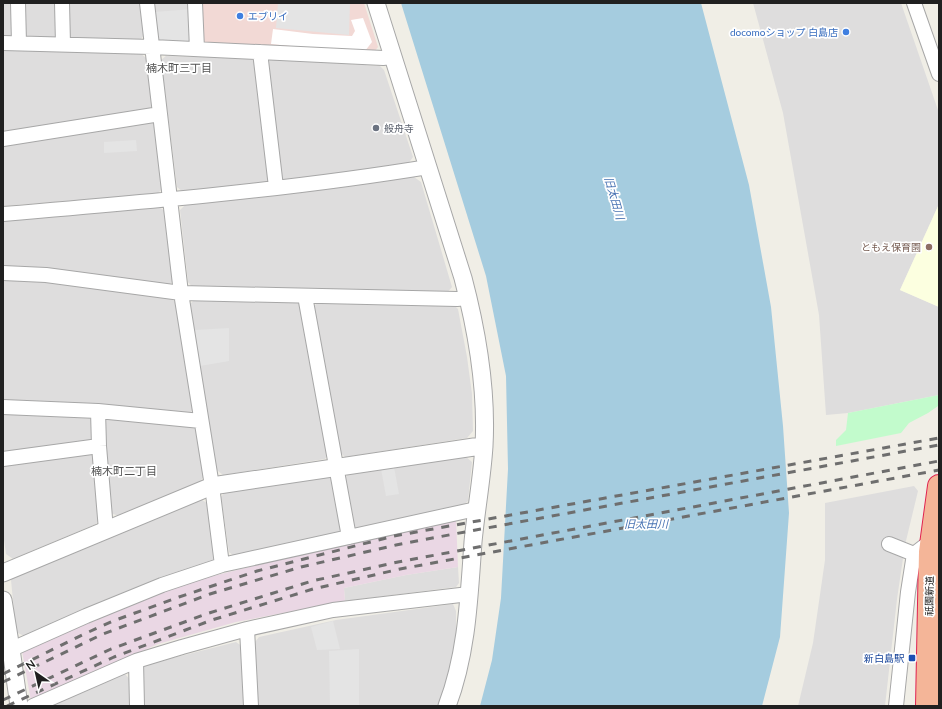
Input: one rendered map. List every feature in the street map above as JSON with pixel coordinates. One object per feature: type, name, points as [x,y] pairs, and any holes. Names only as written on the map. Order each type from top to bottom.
[{"type":"highway","name":"祇園新道","points":[[927,706],[931,541],[939,486]]},
{"type":"street","points":[[18,3],[20,43]]},
{"type":"street","points":[[62,3],[63,44]]},
{"type":"street","points":[[146,3],[181,293],[212,486],[222,565]]},
{"type":"street","points":[[195,3],[197,50]]},
{"type":"street","points":[[376,3],[468,298],[482,380],[484,447],[476,509],[469,594],[462,653],[453,690],[447,706]]},
{"type":"street","points":[[914,3],[934,40],[939,74]]},
{"type":"street","points":[[3,43],[152,46],[197,50],[384,58],[392,57]]},
{"type":"street","points":[[260,52],[276,187]]},
{"type":"street","points":[[3,139],[160,114]]},
{"type":"street","points":[[3,214],[169,200],[428,167]]},
{"type":"street","points":[[3,273],[46,275],[181,293],[468,298]]},
{"type":"street","points":[[305,296],[349,537]]},
{"type":"street","points":[[3,407],[98,411],[201,421]]},
{"type":"street","points":[[98,411],[99,446],[106,530]]},
{"type":"street","points":[[3,459],[99,446]]},
{"type":"street","points":[[3,573],[212,486],[337,466],[474,447],[484,447]]},
{"type":"street","points":[[7,651],[86,616],[162,585],[222,565],[476,509]]},
{"type":"street","points":[[896,706],[908,592],[914,554],[931,541]]},
{"type":"street","points":[[889,544],[914,554]]},
{"type":"street","points":[[33,706],[136,661],[247,630],[333,610],[469,594]]},
{"type":"street","points":[[3,600],[7,651],[19,706]]},
{"type":"street","points":[[247,630],[251,706]]},
{"type":"street","points":[[136,661],[137,706]]},
{"type":"shaded area","points":[[3,3],[15,3],[13,36],[3,36]]},
{"type":"shaded area","points":[[21,3],[59,3],[60,34],[56,37],[26,37],[23,33]]},
{"type":"shaded area","points":[[65,3],[141,3],[145,34],[140,40],[70,38]]},
{"type":"shaded area","points":[[153,3],[194,3],[162,43],[157,38]]},
{"type":"shaded area","points":[[199,3],[364,3],[378,47],[373,53],[205,46],[201,40]]},
{"type":"shaded area","points":[[278,3],[350,3],[349,35],[276,28]]},
{"type":"shaded area","points":[[753,3],[901,3],[939,113],[939,204],[900,290],[939,307],[939,395],[848,413],[826,415],[819,315],[783,113]]},
{"type":"shaded area","points":[[193,9],[194,39],[189,43],[163,42],[156,36],[154,12]]},
{"type":"shaded area","points":[[3,50],[140,53],[146,58],[152,105],[149,110],[3,135]]},
{"type":"shaded area","points":[[166,56],[253,58],[259,65],[272,176],[267,182],[183,192],[177,187],[161,60]]},
{"type":"shaded area","points":[[269,59],[380,66],[384,70],[413,157],[408,164],[282,180],[278,177],[265,64]]},
{"type":"shaded area","points":[[150,122],[156,125],[162,189],[157,194],[3,206],[3,144]]},
{"type":"shaded area","points":[[136,140],[137,151],[104,153],[104,142]]},
{"type":"shaded area","points":[[414,177],[421,182],[452,287],[446,294],[194,289],[188,282],[180,210],[185,205]]},
{"type":"shaded area","name":"ともえ保育園","points":[[939,204],[939,307],[900,290]]},
{"type":"shaded area","points":[[159,207],[165,211],[174,281],[167,286],[3,268],[3,220]]},
{"type":"shaded area","points":[[3,277],[44,279],[171,298],[177,304],[195,409],[189,413],[3,403]]},
{"type":"shaded area","points":[[195,299],[297,302],[302,307],[329,453],[325,459],[223,475],[217,470],[189,305]]},
{"type":"shaded area","points":[[318,302],[452,303],[458,309],[472,394],[473,431],[467,438],[345,457],[338,450],[313,307]]},
{"type":"shaded area","points":[[229,328],[229,361],[200,366],[195,330]]},
{"type":"shaded area","points":[[3,412],[88,415],[93,422],[94,439],[90,444],[3,455]]},
{"type":"shaded area","points":[[107,417],[192,426],[197,430],[204,476],[200,482],[118,516],[111,513],[102,421]]},
{"type":"shaded area","points":[[90,450],[96,455],[100,517],[96,524],[13,559],[6,554],[3,533],[3,461]]},
{"type":"shaded area","points":[[465,456],[472,462],[468,501],[462,506],[357,529],[353,526],[345,478],[349,473]]},
{"type":"shaded area","points":[[394,467],[399,494],[386,496],[381,469]]},
{"type":"shaded area","points":[[331,477],[343,529],[340,534],[235,557],[229,552],[221,497],[225,492]]},
{"type":"shaded area","points":[[914,486],[918,491],[905,545],[897,599],[885,706],[798,706],[813,643],[825,560],[825,503]]},
{"type":"shaded area","points":[[200,499],[209,504],[217,556],[213,563],[180,573],[24,636],[16,632],[11,580],[15,575]]},
{"type":"shaded area","points":[[456,518],[458,567],[406,575],[344,588],[345,601],[236,622],[158,644],[31,701],[22,651],[122,606],[209,577],[350,542]]},
{"type":"shaded area","points":[[458,567],[459,583],[456,587],[345,601],[344,588],[406,575]]},
{"type":"shaded area","points":[[453,604],[456,611],[456,635],[449,674],[439,706],[256,706],[255,642],[259,637],[336,620]]},
{"type":"shaded area","points":[[333,621],[340,649],[317,650],[311,627]]},
{"type":"shaded area","points":[[236,642],[243,647],[246,706],[142,706],[141,670],[145,665]]},
{"type":"shaded area","points":[[359,649],[359,706],[330,706],[329,651]]},
{"type":"shaded area","points":[[125,674],[132,682],[132,706],[49,706]]},
{"type":"green space","points":[[939,395],[938,406],[909,423],[901,433],[836,446],[836,440],[846,430],[848,413]]},
{"type":"water","name":"旧太田川","points":[[401,3],[701,3],[749,185],[771,307],[783,426],[789,513],[780,637],[762,706],[480,706],[492,660],[501,598],[508,469],[506,376],[486,276]]},
{"type":"pier","points":[[363,18],[372,42],[365,51],[271,44],[273,29],[313,34],[352,36],[355,31],[351,20]]},
{"type":"railway","points":[[3,674],[113,621],[179,597],[257,571],[394,536],[939,438]]},
{"type":"railway","points":[[3,682],[103,634],[210,594],[301,567],[396,545],[939,445]]},
{"type":"railway","points":[[3,700],[111,649],[209,613],[312,581],[398,562],[939,461]]},
{"type":"railway","points":[[7,706],[114,657],[212,620],[313,589],[400,569],[939,470]]},
{"type":"place","name":"エブリイ","points":[[240,16]]},
{"type":"place","name":"docomoショップ 白島店","points":[[846,32]]},
{"type":"place","name":"般舟寺","points":[[376,128]]},
{"type":"place","name":"ともえ保育園","points":[[929,247]]},
{"type":"place","name":"新白島駅","points":[[912,658]]},
{"type":"district","name":"楠木町三丁目","points":[[179,67]]},
{"type":"district","name":"楠木町二丁目","points":[[124,470]]}]
